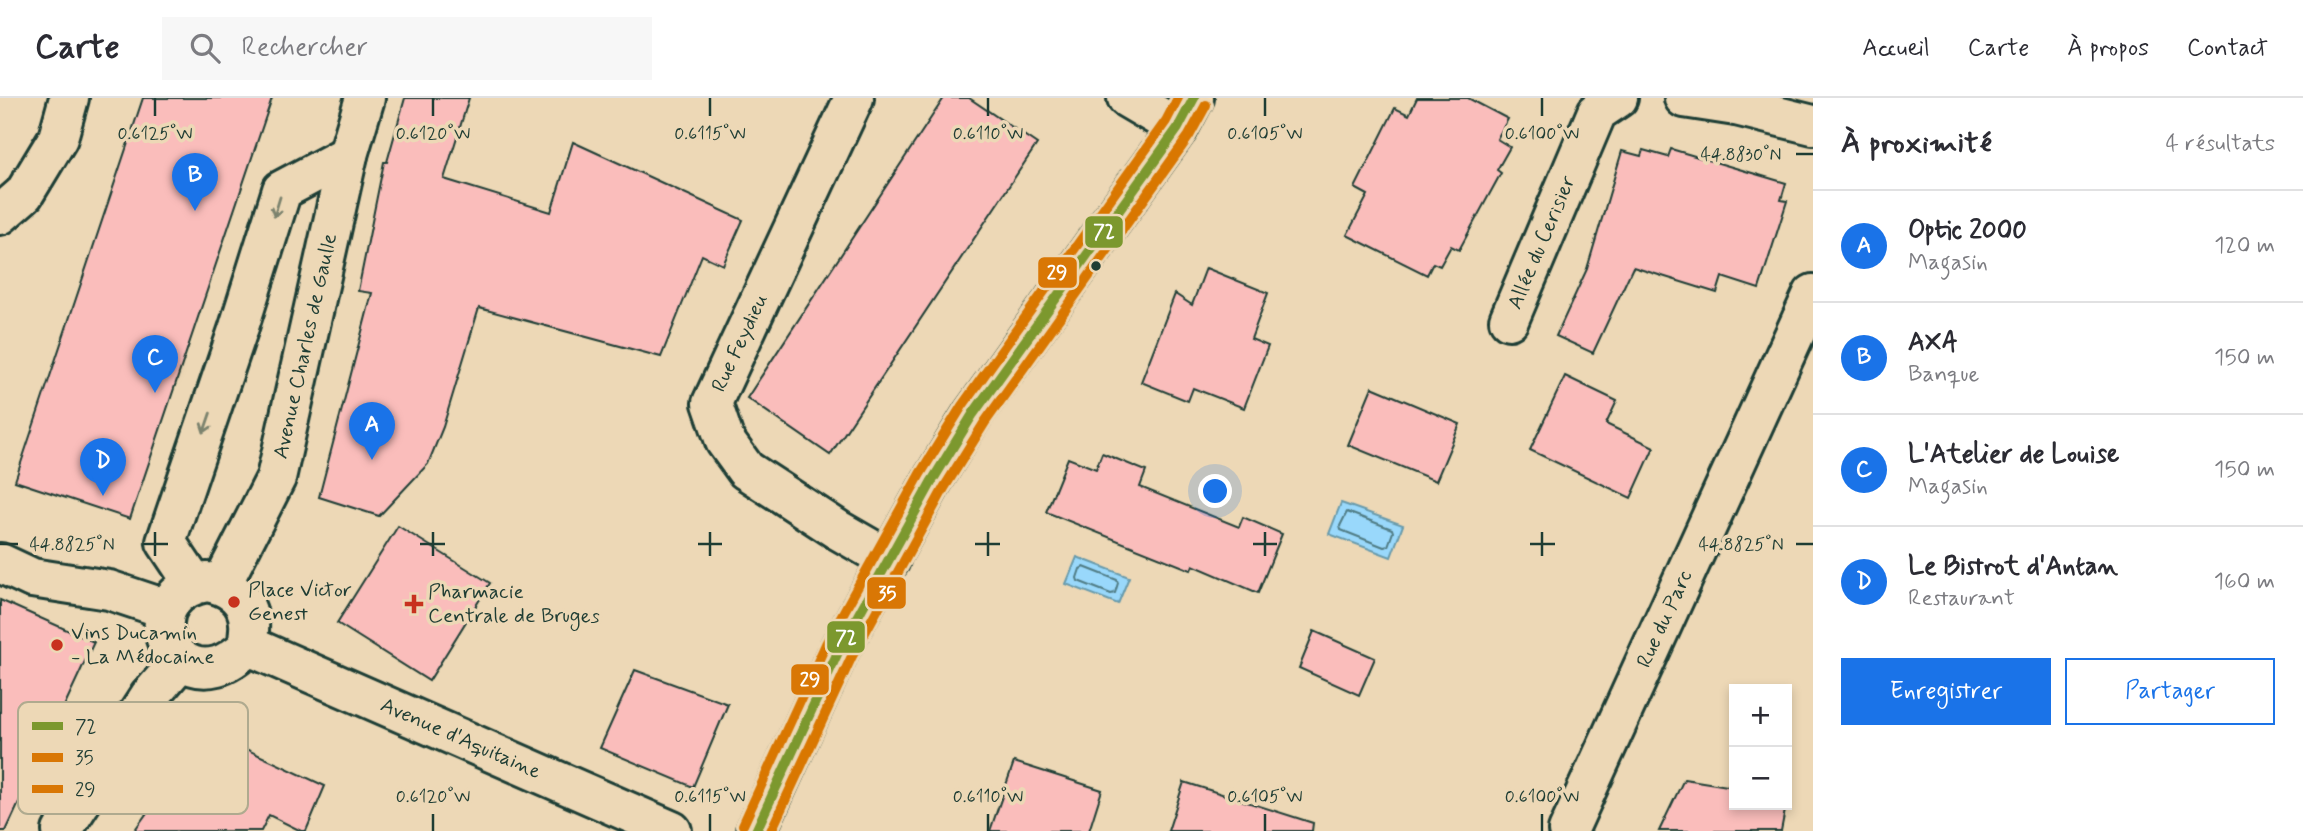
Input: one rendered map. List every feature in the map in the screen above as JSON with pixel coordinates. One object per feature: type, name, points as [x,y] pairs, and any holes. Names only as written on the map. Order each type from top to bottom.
[{"type":"main road","points":[[756,831],[839,650],[932,481],[973,414],[1186,113]]},
{"type":"street","points":[[0,215],[24,194],[58,138],[69,98]]},
{"type":"street","name":"Avenue Charles de Gaulle","points":[[194,593],[276,478],[348,155],[365,98]]},
{"type":"street","name":"Rue Feydieu","points":[[854,98],[712,403],[724,441],[746,470],[838,530],[890,560]]},
{"type":"street","points":[[1127,98],[1186,113]]},
{"type":"street","name":"Allée du Cerisier","points":[[1508,320],[1597,111],[1618,98]]},
{"type":"street","points":[[1684,98],[1737,102],[1813,125]]},
{"type":"street","points":[[194,593],[166,542],[282,190],[348,155]]},
{"type":"street","name":"Rue du Parc","points":[[1567,831],[1813,294]]},
{"type":"street","points":[[0,563],[32,578],[109,590],[194,593],[242,601],[248,613],[248,646],[219,666],[193,666],[181,660],[165,638],[163,624],[194,593]]},
{"type":"street","name":"Avenue d'Aquitaine","points":[[248,646],[672,831]]},
{"type":"street","points":[[146,702],[181,660]]},
{"type":"street","points":[[62,831],[73,814]]},
{"type":"water","points":[[1341,503],[1403,525],[1391,557],[1329,534]]},
{"type":"water","points":[[1077,557],[1129,577],[1118,604],[1066,584]]},
{"type":"building","points":[[143,98],[272,98],[130,519],[15,481]]},
{"type":"building","points":[[405,98],[469,98],[444,179],[551,212],[573,142],[743,220],[723,265],[702,255],[661,357],[479,308],[443,427],[428,464],[379,516],[319,497],[372,293],[358,291],[384,162],[387,162]]},
{"type":"building","points":[[944,98],[969,98],[1037,144],[830,455],[747,398]]},
{"type":"building","points":[[1417,98],[1468,98],[1508,119],[1497,139],[1510,147],[1497,170],[1501,173],[1459,250],[1451,246],[1440,266],[1433,263],[1427,275],[1347,235],[1368,195],[1355,188],[1395,108],[1409,115]]},
{"type":"building","points":[[1671,149],[1786,183],[1781,200],[1787,201],[1759,289],[1722,277],[1717,293],[1633,267],[1593,353],[1556,336],[1587,269],[1622,151],[1641,156],[1643,150],[1668,157]]},
{"type":"building","points":[[1206,268],[1268,293],[1251,339],[1268,346],[1244,408],[1193,388],[1188,401],[1141,382],[1175,294],[1192,305]]},
{"type":"building","points":[[1565,376],[1617,401],[1606,424],[1654,447],[1631,498],[1530,450]]},
{"type":"building","points":[[1372,387],[1460,424],[1436,481],[1348,445]]},
{"type":"building","points":[[1102,453],[1146,471],[1140,487],[1239,527],[1243,517],[1282,534],[1258,593],[1193,565],[1191,570],[1046,512],[1068,458],[1096,469]]},
{"type":"building","points":[[398,526],[490,583],[429,681],[337,623]]},
{"type":"building","points":[[0,600],[94,642],[66,702],[18,702],[18,805],[6,831],[0,831]]},
{"type":"building","points":[[1314,631],[1375,658],[1359,695],[1299,668]]},
{"type":"building","points":[[635,670],[728,704],[693,787],[600,748]]},
{"type":"building","points":[[248,750],[325,786],[306,831],[269,815],[261,831],[134,831],[146,814],[248,814]]},
{"type":"building","points":[[1014,762],[1102,790],[1089,831],[990,831]]},
{"type":"building","points":[[1684,779],[1729,786],[1729,810],[1785,810],[1781,831],[1659,831]]},
{"type":"building","points":[[1184,782],[1313,823],[1312,831],[1168,831]]},
{"type":"transit line","name":"29","points":[[743,825],[826,644],[920,474],[962,406],[1166,121],[1178,98]]},
{"type":"transit line","name":"72","points":[[756,831],[839,650],[932,481],[973,414],[1178,128],[1194,98]]},
{"type":"transit line","name":"35","points":[[771,831],[852,656],[944,488],[985,422],[1189,136],[1206,105]]},
{"type":"place","name":"AXA","points":[[195,211]]},
{"type":"place","name":"L'Atelier de Louise","points":[[155,393]]},
{"type":"place","name":"Optic 2000","points":[[372,460]]},
{"type":"place","name":"Le Bistrot d'Antan","points":[[103,496]]},
{"type":"place","name":"Place Victor Genest","points":[[234,602]]},
{"type":"place","name":"Pharmacie Centrale de Bruges","points":[[414,604]]},
{"type":"place","name":"Vins Ducamin - La Médocaine","points":[[57,645]]}]
